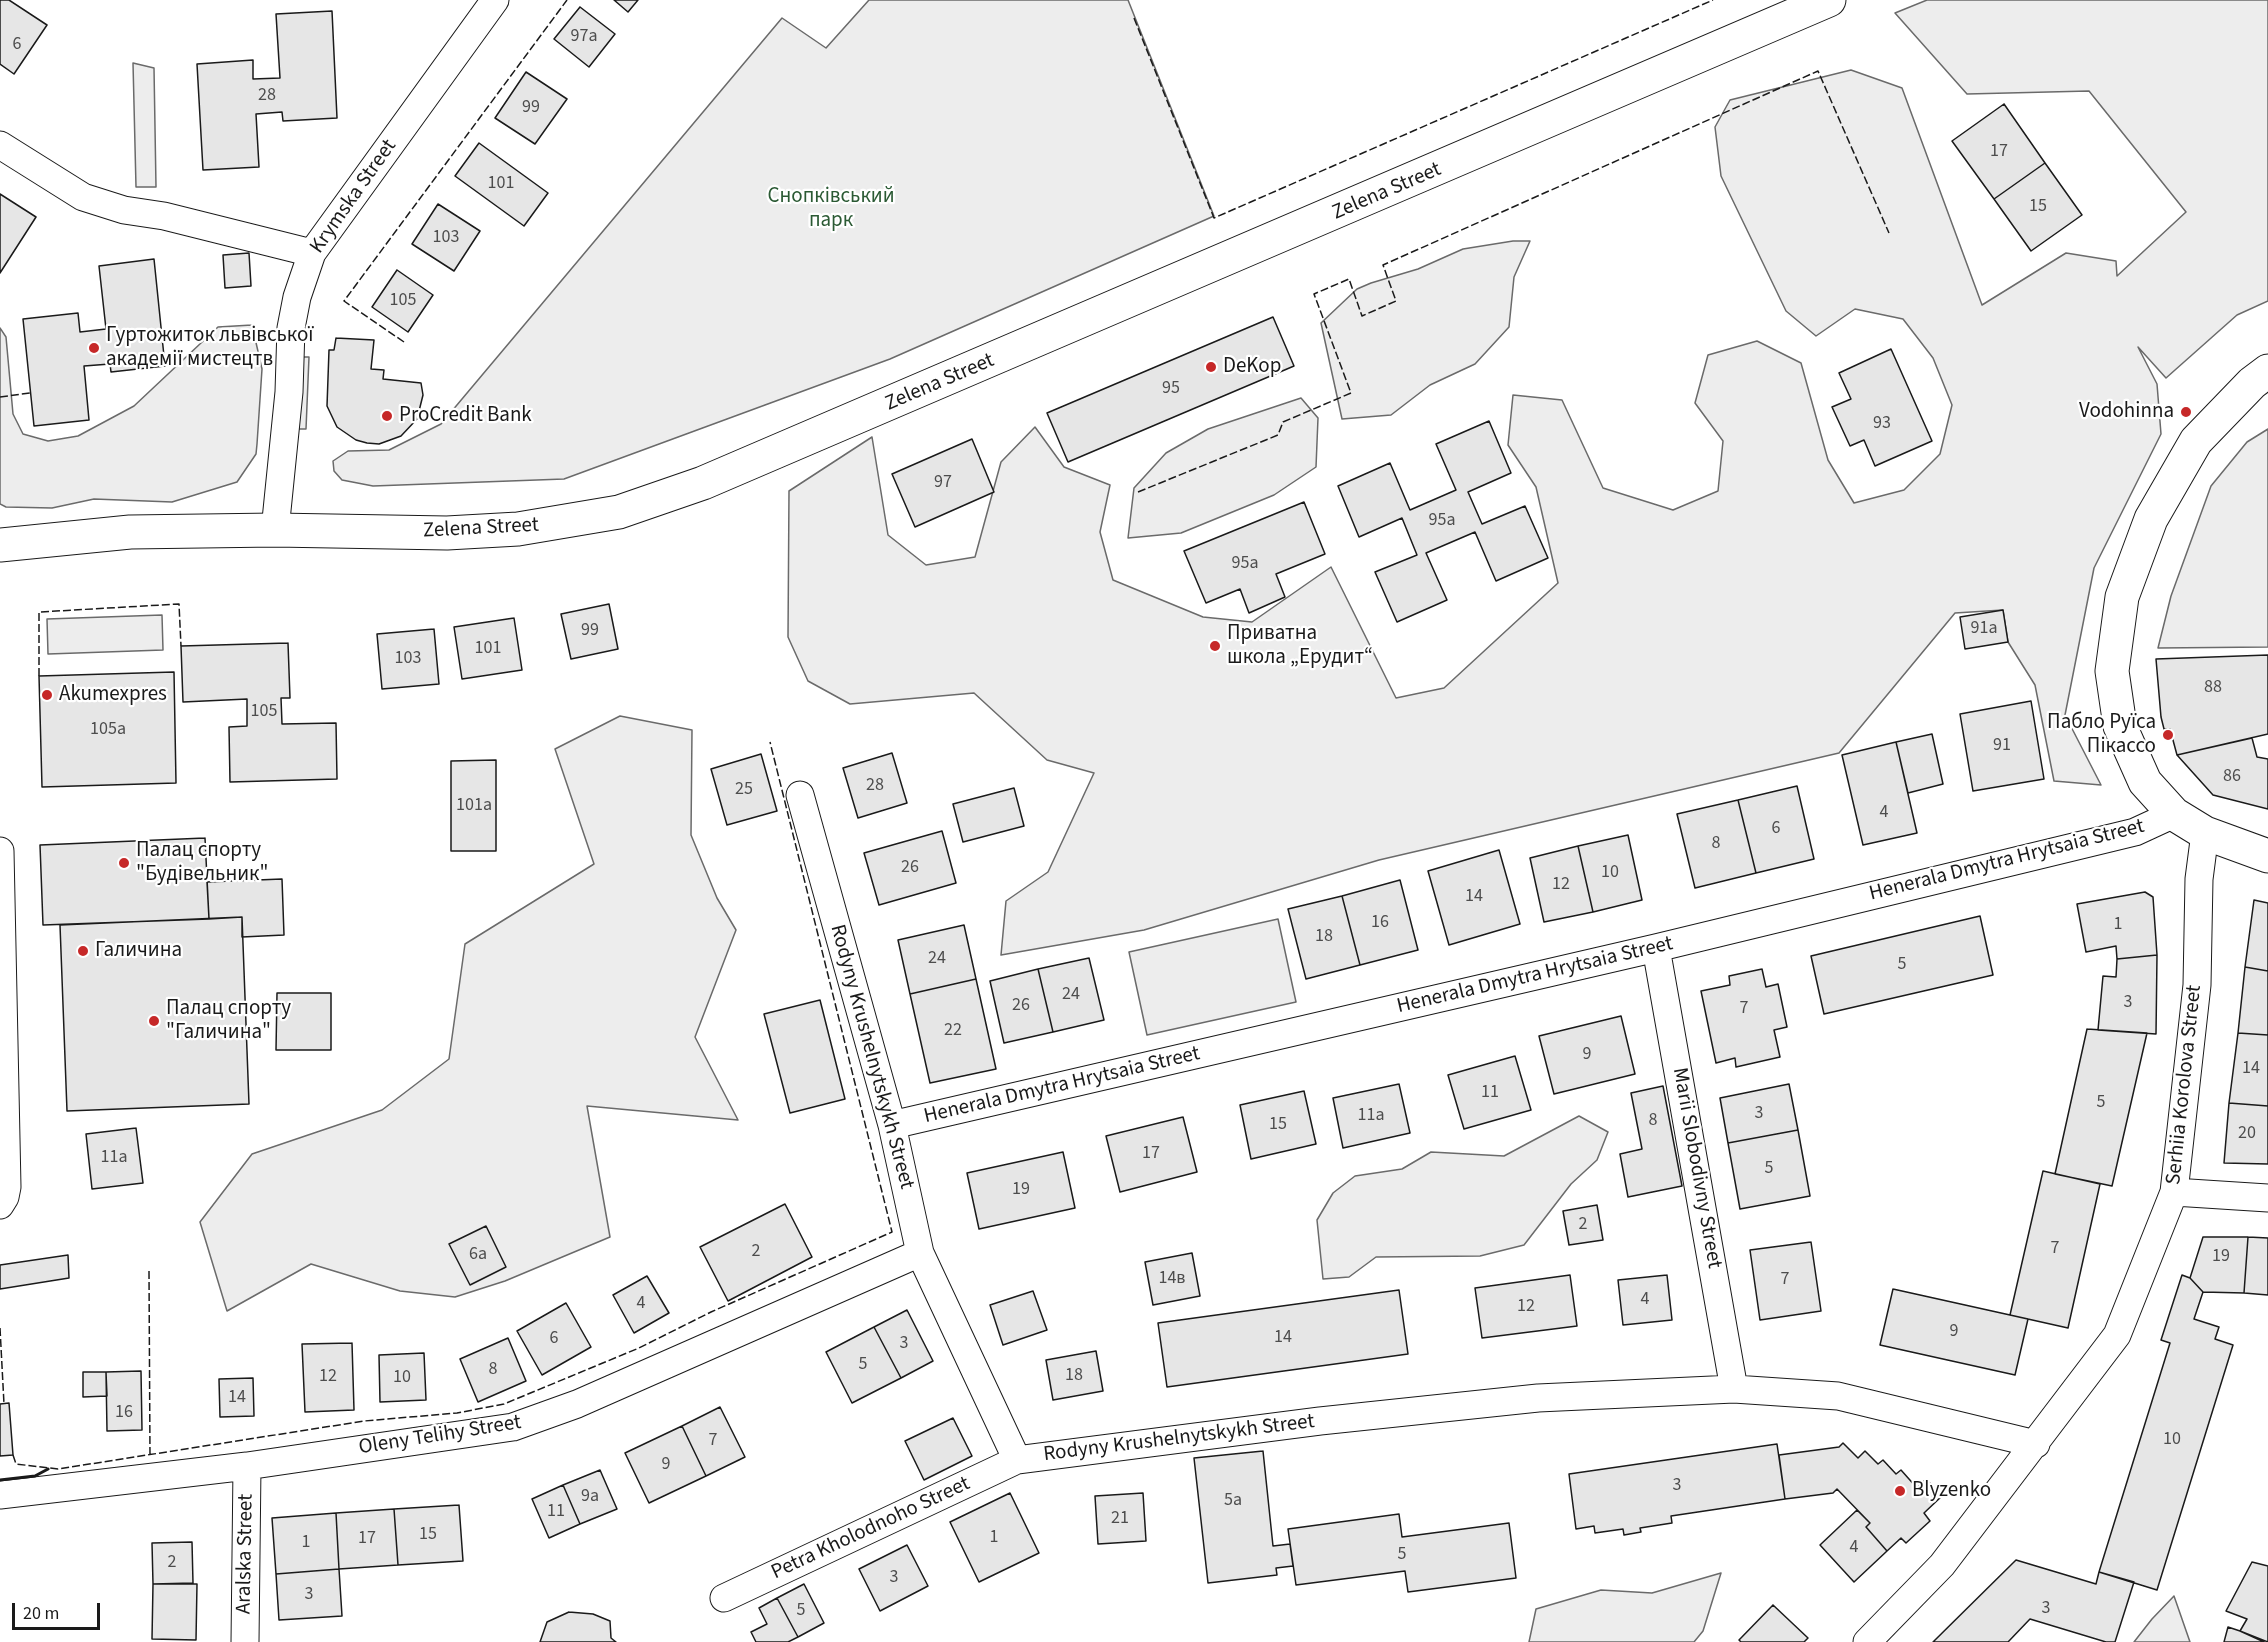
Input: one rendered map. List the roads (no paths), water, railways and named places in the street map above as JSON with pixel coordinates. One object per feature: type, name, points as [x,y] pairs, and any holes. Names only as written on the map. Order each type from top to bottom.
[{"type":"main road","name":"Zelena Street","points":[[0,545],[130,532],[275,530],[447,533],[524,529],[619,512],[703,483],[1829,0]]},
{"type":"main road","points":[[2268,372],[2252,383],[2196,441],[2151,519],[2122,597],[2112,671],[2120,726],[2145,782],[2174,814],[2205,833],[2268,856]]},
{"type":"street","name":"Krymska Street","points":[[275,530],[289,392],[291,328],[297,297],[312,253],[495,0]]},
{"type":"street","points":[[0,145],[83,197],[124,210],[164,216],[312,253]]},
{"type":"street","name":"Rodyny Krushelnytskykh Street","points":[[800,795],[892,1125],[920,1253],[1017,1460],[1273,1427],[1538,1398],[1734,1389],[1838,1396],[2036,1444]]},
{"type":"street","name":"Henerala Dmytra Hrytsaia Street","points":[[892,1125],[1656,948],[2135,832],[2174,814]]},
{"type":"street","name":"Serhiia Korolova Street","points":[[1867,1642],[1942,1565],[2117,1335],[2174,1192],[2197,985],[2199,879],[2205,833]]},
{"type":"street","points":[[0,851],[7,1187],[0,1205]]},
{"type":"street","name":"Marii Slobodivny Street","points":[[1656,948],[1734,1389]]},
{"type":"street","points":[[2174,1192],[2268,1198]]},
{"type":"street","name":"Oleny Telihy Street","points":[[0,1495],[247,1466],[513,1427],[577,1404],[920,1253]]},
{"type":"street","name":"Petra Kholodnoho Street","points":[[724,1598],[1017,1460]]},
{"type":"street","name":"Aralska Street","points":[[245,1642],[247,1466]]},
{"type":"place","name":"Гуртожиток львівської академії мистецтв","points":[[94,348]]},
{"type":"place","name":"DeKop","points":[[1211,367]]},
{"type":"place","name":"Vodohinna","points":[[2186,412]]},
{"type":"place","name":"ProCredit Bank","points":[[387,416]]},
{"type":"place","name":"Приватна школа „Ерудит“","points":[[1215,646]]},
{"type":"place","name":"Akumexpres","points":[[47,695]]},
{"type":"place","name":"Пабло Руїса Пікассо","points":[[2168,735]]},
{"type":"place","name":"Палац спорту \"Будівельник\"","points":[[124,863]]},
{"type":"place","name":"Галичина","points":[[83,951]]},
{"type":"place","name":"Палац спорту \"Галичина\"","points":[[154,1021]]},
{"type":"place","name":"Blyzenko","points":[[1900,1491]]},
{"type":"park label","name":"Снопківський парк","points":[[831,209]]}]
